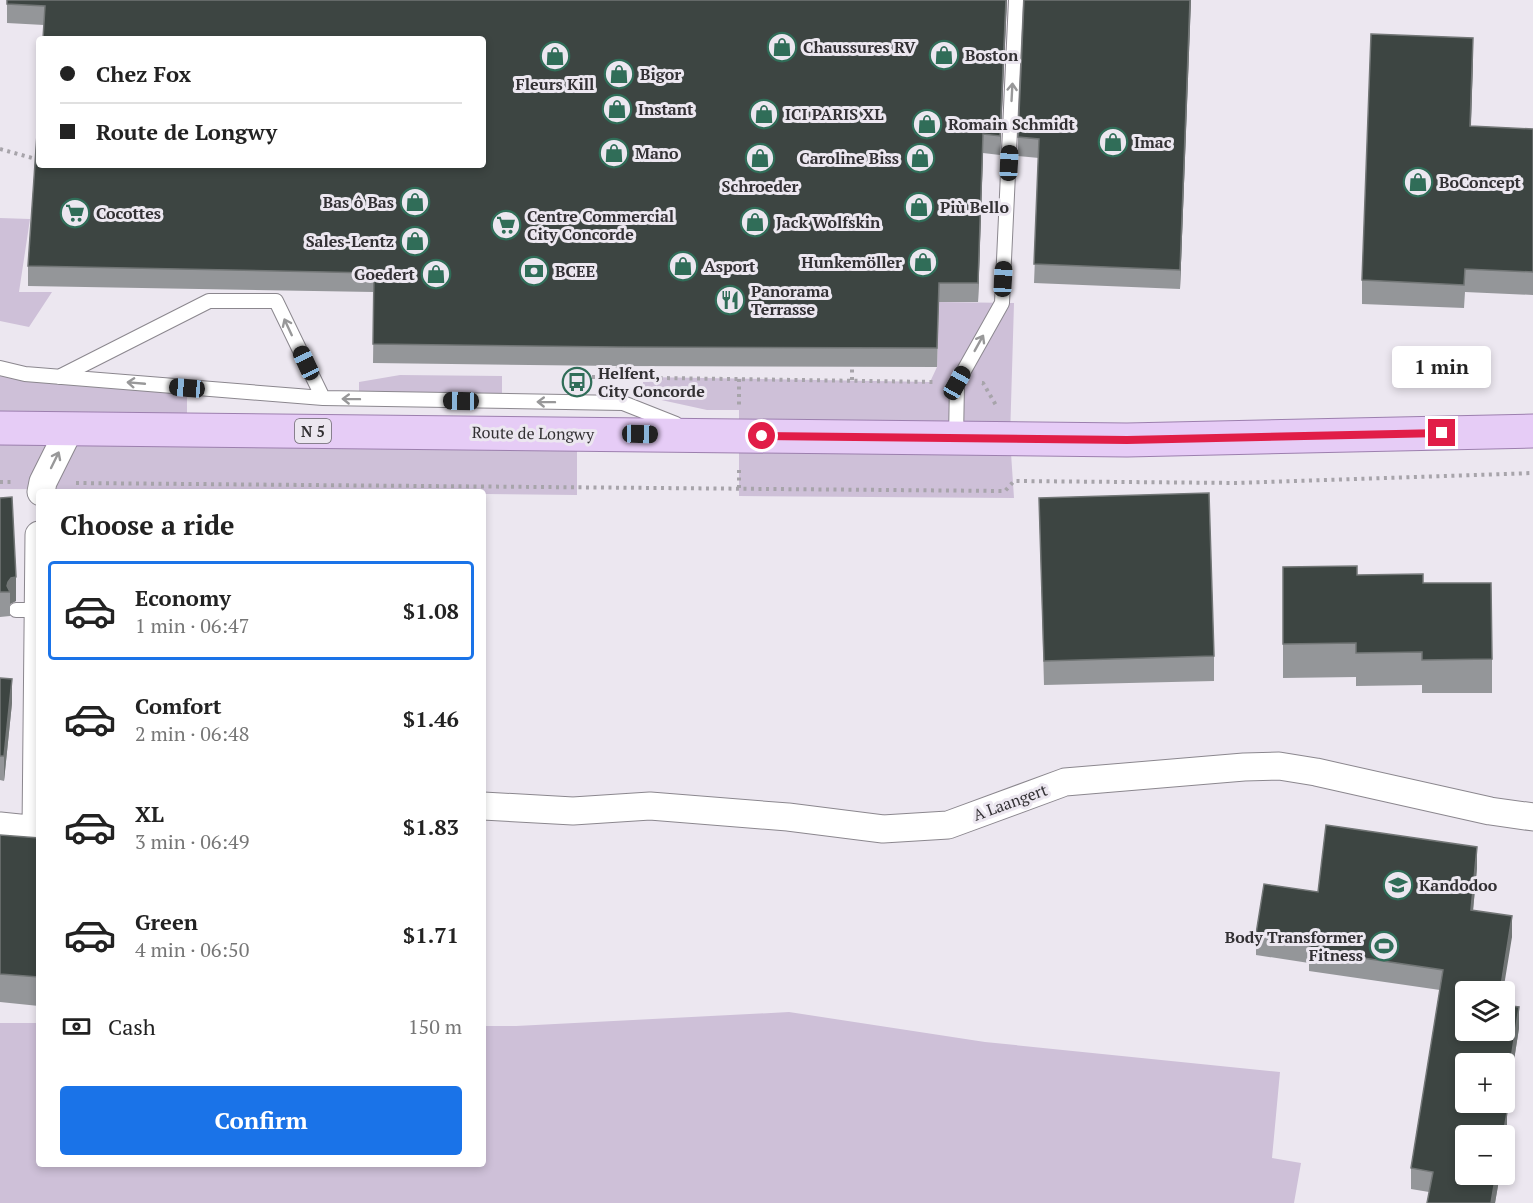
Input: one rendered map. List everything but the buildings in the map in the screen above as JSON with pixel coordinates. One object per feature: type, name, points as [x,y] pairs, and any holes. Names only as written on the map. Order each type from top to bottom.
[{"type":"main road","name":"Route de Longwy","points":[[0,428],[1127,440],[1533,431]]},
{"type":"street","points":[[42,487],[70,428]]},
{"type":"street","points":[[36,554],[27,610],[36,790]]},
{"type":"street","name":"A Laangert","points":[[486,806],[573,811],[650,806],[788,817],[883,829],[948,825],[1065,782],[1279,766],[1316,772],[1490,811],[1533,817]]},
{"type":"street","points":[[0,826],[36,830]]},
{"type":"lane","points":[[956,438],[957,383],[1002,303],[1016,0]]},
{"type":"lane","points":[[59,377],[209,301],[276,301],[323,398]]},
{"type":"lane","points":[[0,368],[25,374],[323,398],[623,403],[704,435]]},
{"type":"path","points":[[0,149],[36,159]]},
{"type":"path","points":[[617,377],[618,366]]},
{"type":"path","points":[[852,367],[852,380]]},
{"type":"path","points":[[583,377],[983,384],[998,409]]},
{"type":"path","points":[[739,460],[739,488]]},
{"type":"path","points":[[42,487],[739,488],[1005,491],[1014,481],[1237,483],[1533,473]]},
{"type":"shaded area","points":[[0,218],[30,219],[19,292],[52,292],[29,327],[0,321]]},
{"type":"shaded area","points":[[939,302],[1014,303],[1010,438],[1014,498],[739,496],[739,410],[707,410],[643,396],[643,377],[930,382],[937,367]]},
{"type":"shaded area","points":[[0,368],[187,388],[187,429],[577,434],[577,495],[486,494],[486,489],[0,489]]},
{"type":"shaded area","points":[[400,375],[502,376],[502,394],[359,392],[359,382]]},
{"type":"shaded area","points":[[789,1012],[985,1042],[1280,1072],[1272,1158],[1301,1163],[1294,1203],[0,1203],[0,1023],[36,1023],[36,1167],[486,1167],[486,1026]]},
{"type":"place","name":"Chaussures RV","points":[[782,47]]},
{"type":"place","name":"Boston","points":[[944,55]]},
{"type":"place","name":"Fleurs Kill","points":[[555,56]]},
{"type":"place","name":"Bigor","points":[[619,74]]},
{"type":"place","name":"Instant","points":[[617,109]]},
{"type":"place","name":"ICI PARIS XL","points":[[764,114]]},
{"type":"place","name":"Romain Schmidt","points":[[927,124]]},
{"type":"place","name":"Imac","points":[[1113,142]]},
{"type":"place","name":"Mano","points":[[614,153]]},
{"type":"place","name":"Schroeder","points":[[760,158]]},
{"type":"place","name":"Caroline Biss","points":[[920,158]]},
{"type":"place","name":"BoConcept","points":[[1418,182]]},
{"type":"place","name":"Bas ô Bas","points":[[415,202]]},
{"type":"place","name":"Più Bello","points":[[919,207]]},
{"type":"place","name":"Cocottes","points":[[75,213]]},
{"type":"place","name":"Jack Wolfskin","points":[[755,222]]},
{"type":"place","name":"Centre Commercial City Concorde","points":[[506,225]]},
{"type":"place","name":"Sales-Lentz","points":[[415,241]]},
{"type":"place","name":"Hunkemöller","points":[[923,262]]},
{"type":"place","name":"Asport","points":[[683,266]]},
{"type":"place","name":"BCEE","points":[[534,271]]},
{"type":"place","name":"Goedert","points":[[436,274]]},
{"type":"place","name":"Panorama Terrasse","points":[[730,300]]},
{"type":"place","name":"Helfent, City Concorde","points":[[577,382]]},
{"type":"place","name":"Kandodoo","points":[[1398,885]]},
{"type":"place","name":"Body Transformer Fitness","points":[[1384,946]]},
{"type":"route","points":[[762,436],[1127,440],[1442,433]]}]
